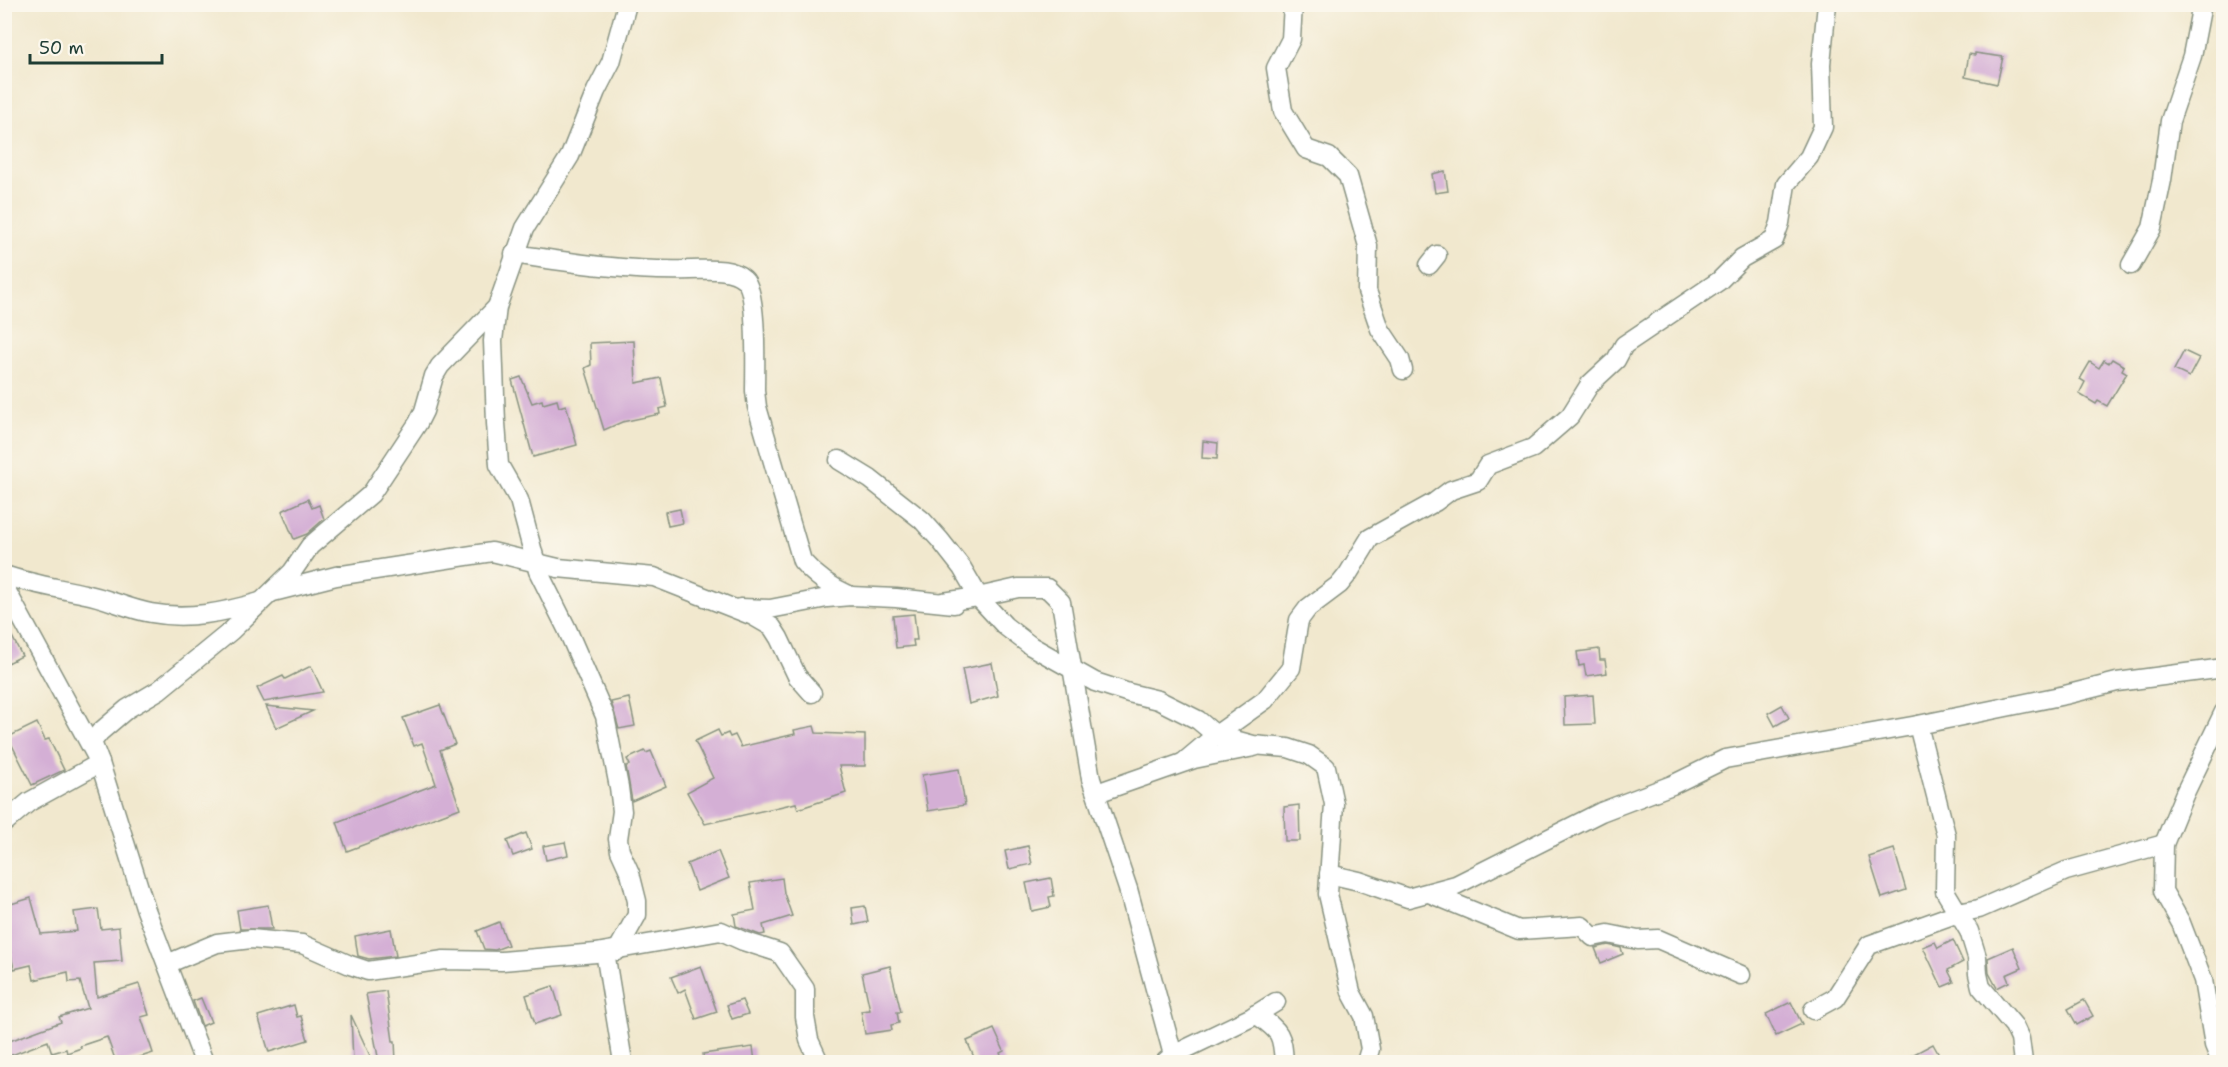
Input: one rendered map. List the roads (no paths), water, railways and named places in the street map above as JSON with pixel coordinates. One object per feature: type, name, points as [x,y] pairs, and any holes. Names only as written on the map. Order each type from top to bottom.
[{"type":"street","points":[[623,1062],[611,951],[637,915],[637,901],[630,873],[620,851],[618,839],[622,811],[605,716],[536,564],[519,500],[500,465],[493,341],[497,307],[514,254],[525,228],[570,156],[596,91],[611,62],[627,4]]},
{"type":"street","points":[[1293,4],[1291,39],[1276,68],[1283,111],[1305,149],[1329,157],[1348,176],[1368,246],[1368,291],[1380,329],[1400,359],[1402,370]]},
{"type":"street","points":[[1184,762],[1216,735],[1265,700],[1291,668],[1299,620],[1308,608],[1340,584],[1370,538],[1435,502],[1451,490],[1478,481],[1488,465],[1533,448],[1570,416],[1590,384],[1616,360],[1624,345],[1719,281],[1742,258],[1774,240],[1780,223],[1786,184],[1809,157],[1823,128],[1821,64],[1827,4]]},
{"type":"street","points":[[2131,265],[2152,228],[2162,180],[2170,121],[2193,56],[2202,4]]},
{"type":"street","points":[[514,254],[599,266],[662,271],[729,272],[745,280],[752,294],[757,407],[802,561],[832,588],[851,596]]},
{"type":"street","points":[[204,1062],[146,910],[92,742],[127,709],[159,690],[231,631],[292,572],[310,546],[362,503],[378,485],[421,417],[434,376],[440,366],[497,307]]},
{"type":"street","points":[[839,460],[870,479],[922,520],[962,568],[978,597],[1005,626],[1031,646],[1095,682],[1158,700],[1198,720],[1216,735],[1261,746],[1288,748],[1309,755],[1326,767],[1334,804],[1328,894],[1351,992],[1364,1017],[1370,1049],[1366,1062]]},
{"type":"street","points":[[4,575],[25,582],[88,594],[152,614],[177,616],[234,610],[268,596],[336,576],[492,552],[558,568],[654,577],[734,608],[772,627],[780,638],[797,676],[812,693]]},
{"type":"street","points":[[4,586],[100,764]]},
{"type":"street","points":[[943,602],[1018,588],[1047,588],[1061,602],[1091,779],[1128,889],[1169,1058],[1276,1002]]},
{"type":"street","points":[[734,608],[770,609],[827,598],[851,596],[943,602],[992,612]]},
{"type":"street","points":[[1329,874],[1359,881],[1408,898],[1456,885],[1601,812],[1672,785],[1725,759],[1918,725],[2117,682],[2223,668]]},
{"type":"street","points":[[2221,1062],[2214,1045],[2203,980],[2181,923],[2163,891],[2164,844],[2223,712]]},
{"type":"street","points":[[1918,725],[1946,835],[1945,891],[1969,932],[1982,987],[2014,1026],[2023,1062]]},
{"type":"street","points":[[1097,793],[1184,762],[1261,746]]},
{"type":"street","points":[[4,823],[29,802],[100,764]]},
{"type":"street","points":[[1813,1010],[1835,998],[1869,945],[1958,913],[1979,909],[2066,872],[2164,844]]},
{"type":"street","points":[[1429,893],[1519,930],[1582,926],[1593,938],[1608,934],[1638,940],[1658,939],[1741,975]]},
{"type":"street","points":[[167,964],[217,944],[251,939],[302,944],[368,971],[444,960],[502,961],[611,951],[721,932],[780,953],[805,989],[805,1017],[809,1040],[819,1062]]},
{"type":"street","points":[[1256,1014],[1275,1028],[1282,1039],[1284,1062]]}]
